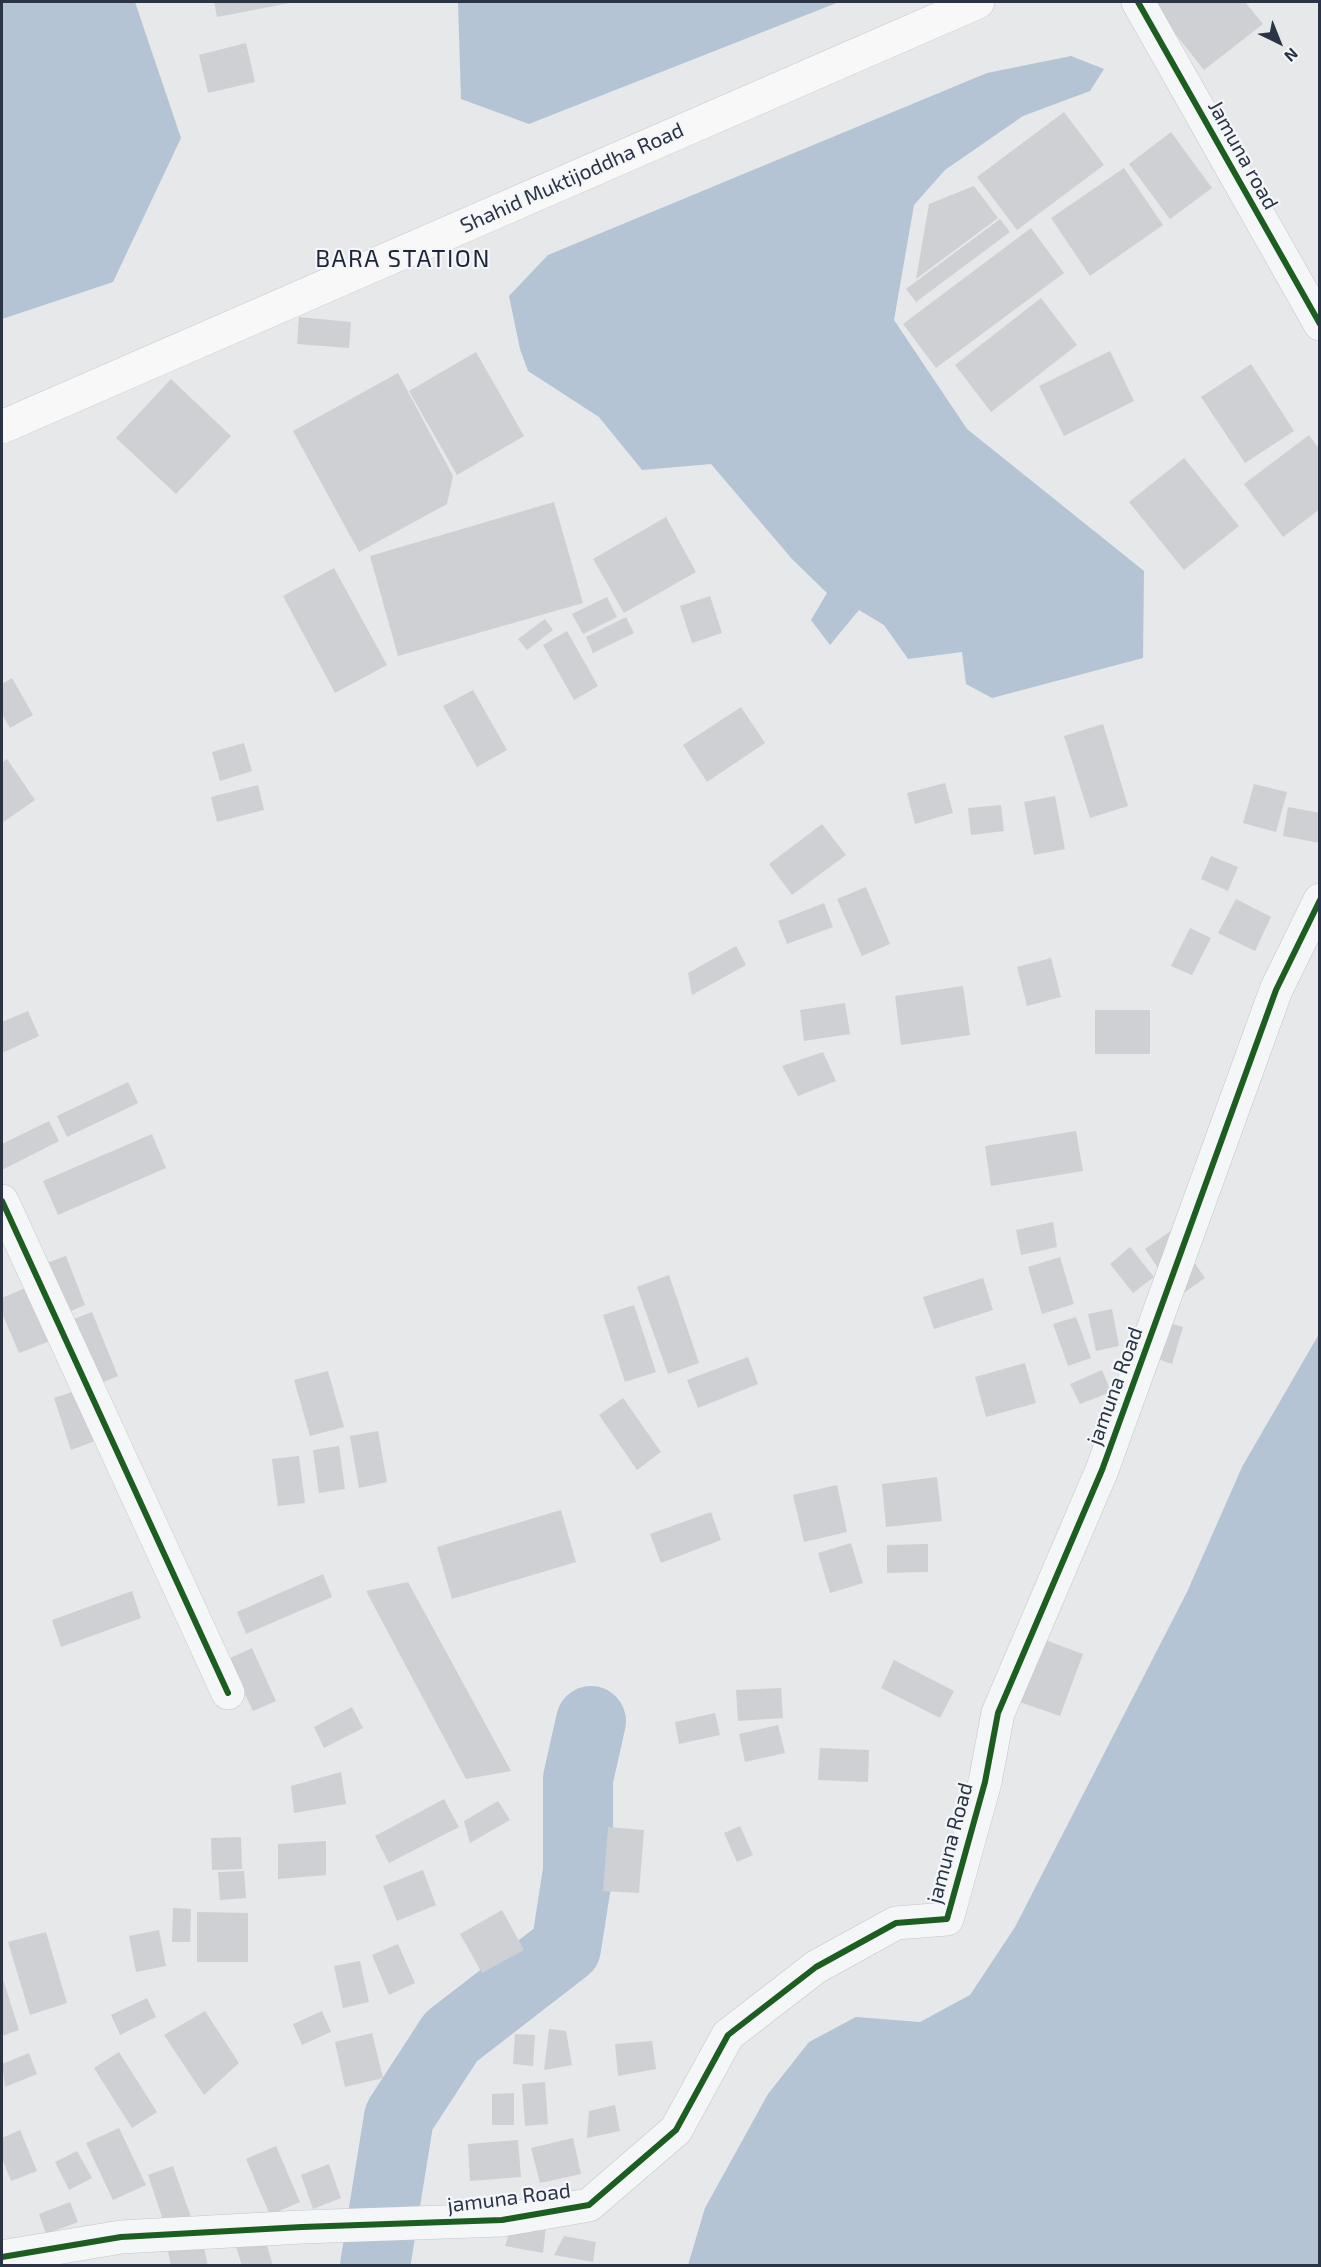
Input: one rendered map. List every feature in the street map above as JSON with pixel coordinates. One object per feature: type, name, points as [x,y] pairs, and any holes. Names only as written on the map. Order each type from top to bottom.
[{"type":"main road","name":"Shahid Muktijoddha Road","points":[[2,427],[978,2]]},
{"type":"street","name":"Jamuna road","points":[[1138,2],[1320,324]]},
{"type":"street","name":"jamuna Road","points":[[2,2257],[121,2237],[302,2226],[502,2220],[589,2205],[676,2130],[728,2035],[816,1967],[896,1923],[947,1919],[985,1782],[998,1713],[1102,1470],[1276,990],[1320,900]]},
{"type":"street","points":[[2,1201],[228,1693]]},
{"type":"water","points":[[2,2],[135,2],[181,138],[113,282],[2,319]]},
{"type":"water","points":[[458,2],[839,2],[529,124],[461,99]]},
{"type":"water","points":[[1071,56],[1104,69],[1090,91],[1023,116],[945,170],[914,205],[894,320],[967,429],[1144,571],[1143,658],[992,698],[966,684],[962,652],[908,659],[884,625],[859,610],[830,645],[811,620],[827,593],[792,559],[711,464],[642,470],[599,417],[528,371],[520,349],[509,296],[548,255],[987,73]]},
{"type":"water","points":[[1319,1334],[1319,2265],[688,2265],[705,2208],[768,2094],[809,2042],[856,2017],[920,2022],[970,1995],[1015,1927],[1187,1592],[1242,1467]]},
{"type":"building","points":[[214,2],[290,2],[290,3],[217,17]]},
{"type":"building","points":[[1150,2],[1245,2],[1263,24],[1204,70]]},
{"type":"building","points":[[246,43],[255,82],[208,93],[199,55]]},
{"type":"building","points":[[1064,112],[1104,165],[1017,230],[977,177]]},
{"type":"building","points":[[1171,132],[1212,188],[1170,219],[1129,164]]},
{"type":"building","points":[[1124,168],[1163,225],[1090,276],[1051,218]]},
{"type":"building","points":[[974,186],[998,218],[916,279],[929,204]]},
{"type":"building","points":[[1000,219],[1010,232],[916,302],[906,289]]},
{"type":"building","points":[[1031,228],[1064,273],[936,368],[903,324]]},
{"type":"building","points":[[1041,298],[1077,345],[991,412],[955,365]]},
{"type":"building","points":[[299,317],[351,322],[349,348],[297,344]]},
{"type":"building","points":[[1110,351],[1134,401],[1064,436],[1039,386]]},
{"type":"building","points":[[476,352],[524,436],[457,475],[409,391]]},
{"type":"building","points":[[1251,364],[1294,431],[1245,463],[1201,397]]},
{"type":"building","points":[[398,373],[453,476],[447,504],[359,552],[293,431]]},
{"type":"building","points":[[171,379],[231,436],[176,494],[116,438]]},
{"type":"building","points":[[1309,435],[1320,450],[1320,509],[1283,537],[1244,484]]},
{"type":"building","points":[[1184,458],[1239,526],[1184,570],[1129,502]]},
{"type":"building","points":[[554,502],[583,603],[398,656],[370,556]]},
{"type":"building","points":[[666,517],[696,572],[624,613],[593,559]]},
{"type":"building","points":[[334,568],[387,665],[335,693],[283,596]]},
{"type":"building","points":[[710,596],[722,633],[692,643],[680,606]]},
{"type":"building","points":[[607,597],[617,617],[583,634],[572,614]]},
{"type":"building","points":[[626,617],[634,633],[593,653],[586,637]]},
{"type":"building","points":[[545,619],[553,630],[527,650],[518,639]]},
{"type":"building","points":[[567,631],[598,686],[574,700],[543,645]]},
{"type":"building","points":[[12,678],[33,715],[10,728],[2,714],[2,684]]},
{"type":"building","points":[[473,690],[507,750],[477,767],[443,706]]},
{"type":"building","points":[[741,707],[765,743],[707,782],[683,745]]},
{"type":"building","points":[[1103,724],[1128,806],[1090,818],[1064,736]]},
{"type":"building","points":[[244,743],[252,771],[220,781],[212,752]]},
{"type":"building","points":[[7,759],[35,800],[2,823],[2,763]]},
{"type":"building","points":[[945,783],[953,813],[915,824],[907,793]]},
{"type":"building","points":[[1254,784],[1287,792],[1276,832],[1243,823]]},
{"type":"building","points":[[258,785],[264,810],[217,822],[211,797]]},
{"type":"building","points":[[1055,796],[1065,849],[1034,855],[1024,802]]},
{"type":"building","points":[[1001,805],[1004,831],[971,835],[968,808]]},
{"type":"building","points":[[1288,807],[1320,813],[1320,843],[1283,836]]},
{"type":"building","points":[[822,824],[846,855],[792,895],[769,864]]},
{"type":"building","points":[[1211,856],[1238,867],[1228,891],[1201,879]]},
{"type":"building","points":[[866,887],[890,944],[862,956],[837,899]]},
{"type":"building","points":[[1236,899],[1271,917],[1255,951],[1218,933]]},
{"type":"building","points":[[824,903],[833,927],[787,944],[778,921]]},
{"type":"building","points":[[1190,928],[1211,938],[1192,975],[1171,966]]},
{"type":"building","points":[[736,946],[746,965],[692,995],[688,973]]},
{"type":"building","points":[[1051,958],[1061,997],[1027,1006],[1017,967]]},
{"type":"building","points":[[963,986],[970,1035],[901,1045],[895,996]]},
{"type":"building","points":[[845,1003],[850,1034],[804,1041],[800,1010]]},
{"type":"building","points":[[1095,1010],[1150,1010],[1150,1054],[1095,1054]]},
{"type":"building","points":[[28,1011],[39,1036],[2,1053],[2,1022]]},
{"type":"building","points":[[823,1052],[836,1081],[798,1096],[782,1066]]},
{"type":"building","points":[[128,1082],[138,1103],[67,1137],[57,1116]]},
{"type":"building","points":[[49,1121],[59,1141],[2,1170],[2,1144]]},
{"type":"building","points":[[1076,1131],[1083,1171],[991,1186],[985,1146]]},
{"type":"building","points":[[152,1134],[166,1168],[58,1215],[43,1181]]},
{"type":"building","points":[[1053,1222],[1057,1247],[1021,1255],[1016,1230]]},
{"type":"building","points":[[1172,1230],[1205,1278],[1178,1297],[1145,1249]]},
{"type":"building","points":[[1130,1247],[1154,1277],[1133,1293],[1110,1264]]},
{"type":"building","points":[[66,1256],[85,1305],[61,1315],[41,1265]]},
{"type":"building","points":[[1060,1257],[1074,1304],[1042,1314],[1028,1267]]},
{"type":"building","points":[[669,1275],[699,1363],[668,1374],[637,1287]]},
{"type":"building","points":[[983,1278],[993,1310],[934,1329],[923,1297]]},
{"type":"building","points":[[30,1286],[53,1340],[19,1353],[2,1313],[2,1298]]},
{"type":"building","points":[[634,1305],[656,1372],[625,1382],[603,1315]]},
{"type":"building","points":[[1112,1309],[1119,1346],[1096,1351],[1088,1314]]},
{"type":"building","points":[[92,1312],[118,1376],[94,1386],[69,1321]]},
{"type":"building","points":[[1076,1317],[1091,1358],[1068,1366],[1053,1324]]},
{"type":"building","points":[[1166,1322],[1183,1327],[1172,1364],[1155,1358]]},
{"type":"building","points":[[748,1357],[758,1384],[698,1408],[687,1380]]},
{"type":"building","points":[[1025,1363],[1036,1403],[986,1417],[975,1377]]},
{"type":"building","points":[[1102,1370],[1111,1392],[1080,1404],[1070,1384]]},
{"type":"building","points":[[328,1371],[344,1427],[310,1436],[294,1380]]},
{"type":"building","points":[[78,1390],[95,1441],[71,1450],[54,1398]]},
{"type":"building","points":[[623,1398],[661,1452],[637,1470],[599,1415]]},
{"type":"building","points":[[378,1431],[387,1482],[359,1488],[350,1436]]},
{"type":"building","points":[[339,1446],[345,1489],[319,1493],[313,1450]]},
{"type":"building","points":[[299,1456],[305,1503],[278,1506],[272,1459]]},
{"type":"building","points":[[937,1477],[942,1521],[886,1527],[882,1484]]},
{"type":"building","points":[[837,1485],[847,1532],[804,1542],[793,1495]]},
{"type":"building","points":[[561,1510],[576,1562],[452,1599],[437,1547]]},
{"type":"building","points":[[711,1512],[721,1540],[661,1563],[650,1534]]},
{"type":"building","points":[[851,1543],[863,1583],[830,1593],[818,1553]]},
{"type":"building","points":[[928,1544],[928,1572],[887,1573],[887,1545]]},
{"type":"building","points":[[323,1574],[332,1597],[246,1634],[237,1612]]},
{"type":"building","points":[[408,1582],[511,1771],[466,1779],[366,1591]]},
{"type":"building","points":[[132,1591],[141,1618],[61,1647],[52,1620]]},
{"type":"building","points":[[1037,1637],[1083,1654],[1060,1716],[1014,1700]]},
{"type":"building","points":[[252,1648],[276,1701],[253,1711],[228,1659]]},
{"type":"building","points":[[894,1660],[954,1691],[940,1718],[881,1688]]},
{"type":"building","points":[[781,1688],[783,1718],[738,1721],[736,1690]]},
{"type":"building","points":[[352,1707],[363,1728],[324,1748],[314,1727]]},
{"type":"building","points":[[715,1713],[720,1735],[679,1744],[675,1722]]},
{"type":"building","points":[[778,1725],[785,1753],[745,1762],[739,1734]]},
{"type":"building","points":[[820,1748],[869,1750],[868,1782],[818,1780]]},
{"type":"building","points":[[341,1772],[346,1804],[294,1813],[291,1786]]},
{"type":"building","points":[[444,1799],[459,1827],[389,1863],[375,1836]]},
{"type":"building","points":[[498,1801],[510,1820],[470,1843],[464,1821]]},
{"type":"building","points":[[740,1826],[753,1855],[737,1862],[724,1833]]},
{"type":"building","points":[[608,1827],[644,1830],[639,1893],[603,1891]]},
{"type":"building","points":[[241,1837],[242,1869],[212,1870],[211,1838]]},
{"type":"building","points":[[326,1841],[326,1875],[278,1879],[278,1844]]},
{"type":"building","points":[[423,1870],[436,1905],[397,1921],[383,1886]]},
{"type":"building","points":[[244,1871],[246,1898],[220,1900],[218,1872]]},
{"type":"building","points":[[173,1908],[191,1909],[190,1942],[172,1942]]},
{"type":"building","points":[[502,1910],[524,1950],[482,1973],[460,1934]]},
{"type":"building","points":[[197,1912],[248,1913],[248,1962],[197,1962]]},
{"type":"building","points":[[159,1930],[166,1966],[136,1972],[129,1936]]},
{"type":"building","points":[[46,1932],[67,2003],[30,2015],[8,1942]]},
{"type":"building","points":[[398,1944],[415,1983],[389,1995],[372,1955]]},
{"type":"building","points":[[360,1961],[369,2002],[343,2008],[334,1966]]},
{"type":"building","points":[[2,1976],[19,2030],[2,2036]]},
{"type":"building","points":[[147,1998],[156,2017],[120,2035],[111,2015]]},
{"type":"building","points":[[205,2011],[239,2063],[204,2095],[164,2035]]},
{"type":"building","points":[[322,2011],[331,2032],[302,2045],[293,2024]]},
{"type":"building","points":[[549,2029],[566,2031],[572,2065],[544,2070]]},
{"type":"building","points":[[372,2033],[383,2078],[345,2087],[335,2042]]},
{"type":"building","points":[[515,2034],[535,2035],[533,2066],[513,2064]]},
{"type":"building","points":[[652,2041],[656,2069],[618,2076],[615,2044]]},
{"type":"building","points":[[119,2052],[157,2112],[132,2128],[94,2068]]},
{"type":"building","points":[[29,2053],[37,2074],[5,2087],[2,2064]]},
{"type":"building","points":[[545,2082],[548,2124],[525,2126],[522,2084]]},
{"type":"building","points":[[514,2093],[514,2125],[492,2125],[492,2094]]},
{"type":"building","points":[[615,2105],[620,2131],[587,2138],[589,2111]]},
{"type":"building","points":[[119,2128],[146,2185],[113,2200],[86,2143]]},
{"type":"building","points":[[20,2130],[37,2171],[11,2181],[2,2158],[2,2138]]},
{"type":"building","points":[[573,2138],[581,2174],[540,2183],[531,2148]]},
{"type":"building","points":[[518,2140],[521,2177],[470,2181],[468,2144]]},
{"type":"building","points":[[276,2146],[300,2202],[270,2215],[246,2159]]},
{"type":"building","points":[[77,2151],[92,2178],[69,2190],[55,2162]]},
{"type":"building","points":[[329,2164],[341,2198],[313,2209],[301,2175]]},
{"type":"building","points":[[173,2166],[191,2217],[165,2226],[148,2175]]},
{"type":"building","points":[[70,2202],[78,2222],[46,2234],[39,2214]]},
{"type":"building","points":[[513,2222],[546,2226],[543,2253],[505,2246]]},
{"type":"building","points":[[264,2235],[273,2266],[242,2266],[235,2243]]},
{"type":"building","points":[[564,2236],[596,2242],[593,2262],[554,2255]]},
{"type":"building","points":[[202,2238],[208,2266],[171,2266],[167,2246]]},
{"type":"waterway","points":[[375,2266],[399,2117],[451,2037],[566,1948],[578,1871],[578,1779],[591,1721]]},
{"type":"cycle path","points":[[1138,2],[1320,324]]},
{"type":"cycle path","points":[[2,2257],[121,2237],[302,2227],[502,2220],[589,2205],[676,2130],[728,2035],[816,1967],[896,1923],[947,1919],[985,1782],[998,1713],[1102,1470],[1276,990],[1320,900]]},
{"type":"cycle path","points":[[2,1201],[228,1693]]},
{"type":"district","name":"BARA STATION","points":[[403,259]]}]
